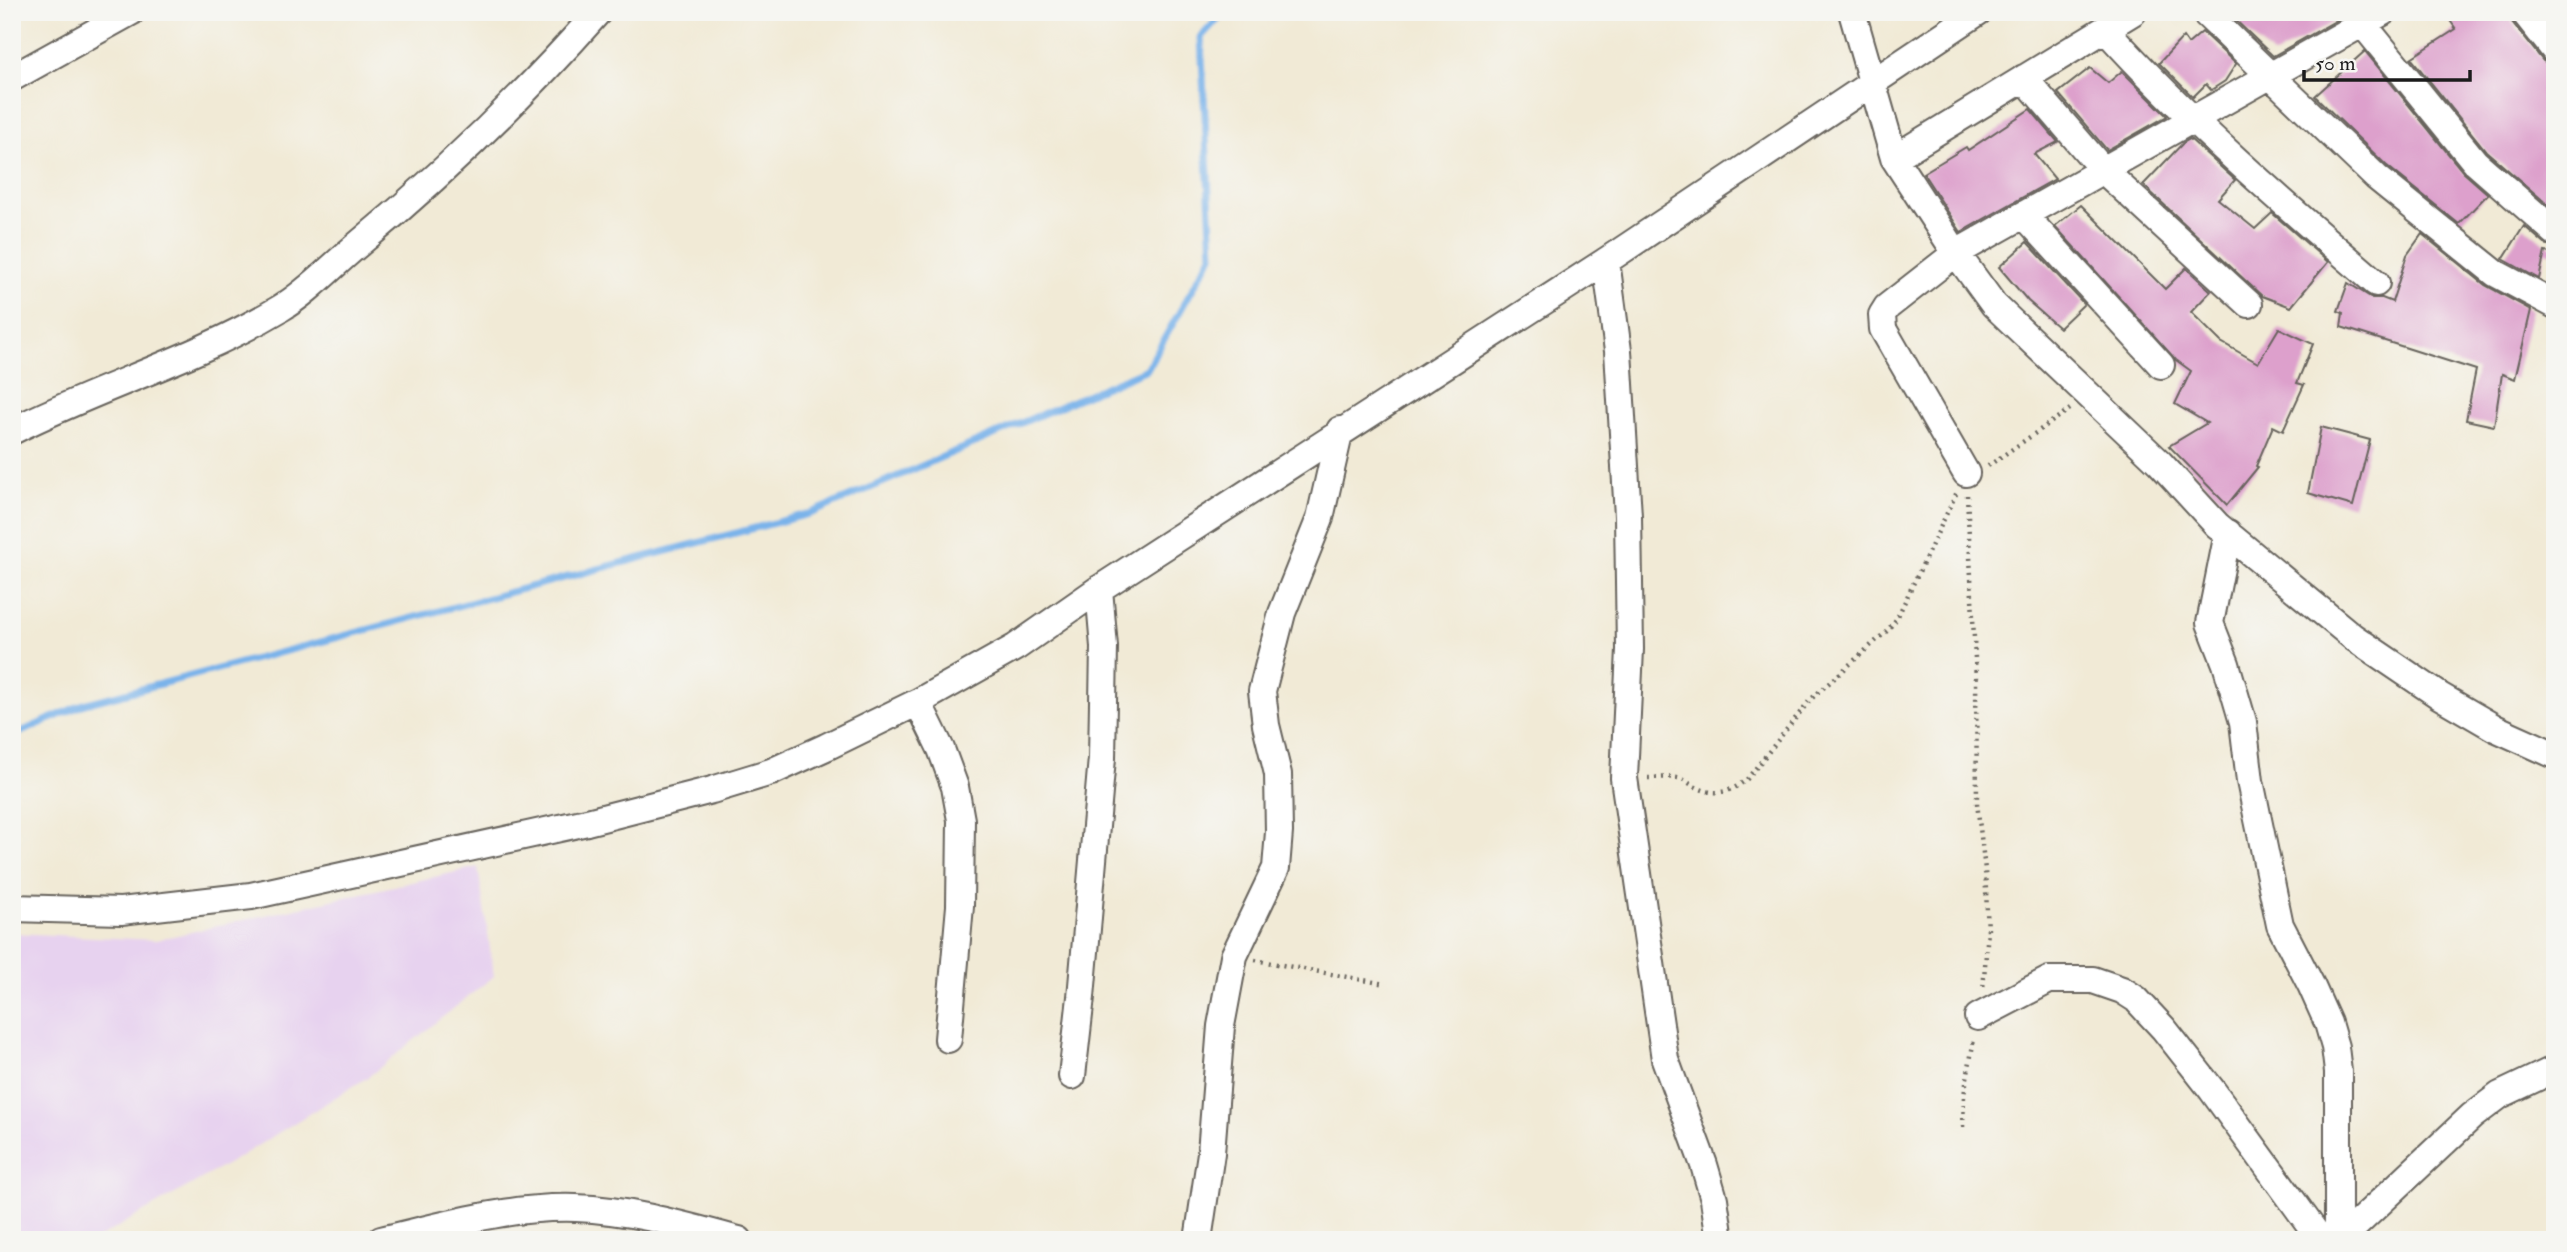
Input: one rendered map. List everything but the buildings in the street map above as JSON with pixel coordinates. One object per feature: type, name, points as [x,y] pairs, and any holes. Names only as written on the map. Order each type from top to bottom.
[{"type":"street","points":[[12,78],[131,12]]},
{"type":"street","points":[[12,431],[95,392],[185,358],[284,307],[384,223],[509,107],[598,12]]},
{"type":"street","points":[[1852,12],[1894,158],[1994,306],[2090,394],[2228,533],[2364,644],[2462,709],[2530,746],[2555,755]]},
{"type":"street","points":[[12,908],[121,911],[251,896],[587,822],[771,772],[918,702],[1016,646],[1340,430],[1606,261],[1978,12]]},
{"type":"street","points":[[1894,158],[2133,12]]},
{"type":"street","points":[[2204,12],[2376,177],[2495,273],[2555,305]]},
{"type":"street","points":[[2524,12],[2555,51]]},
{"type":"street","points":[[1966,473],[1882,329],[1882,315],[1887,307],[1956,253],[2377,15],[2475,162],[2555,232]]},
{"type":"street","points":[[2105,29],[2148,77],[2283,203],[2376,283]]},
{"type":"street","points":[[2024,78],[2103,170],[2249,304]]},
{"type":"street","points":[[2024,215],[2161,365]]},
{"type":"street","points":[[1606,261],[1618,351],[1629,516],[1630,649],[1624,778],[1665,1059],[1704,1165],[1714,1199],[1720,1240]]},
{"type":"street","points":[[1198,1240],[1211,1153],[1221,1026],[1234,956],[1276,868],[1279,832],[1278,774],[1266,725],[1262,691],[1282,613],[1320,518],[1340,430]]},
{"type":"street","points":[[2228,533],[2210,623],[2230,676],[2243,722],[2250,781],[2280,926],[2311,985],[2328,1023],[2335,1047],[2338,1072],[2339,1240]]},
{"type":"street","points":[[1072,1076],[1102,758],[1104,646],[1099,589]]},
{"type":"street","points":[[918,702],[941,749],[955,787],[961,820],[960,906],[948,1039]]},
{"type":"street","points":[[1978,1017],[2049,980],[2092,980],[2122,990],[2136,999],[2164,1029],[2204,1080],[2321,1240]]},
{"type":"street","points":[[2339,1240],[2472,1116],[2500,1095],[2555,1069]]},
{"type":"street","points":[[380,1240],[486,1215],[576,1208],[651,1218],[740,1240]]},
{"type":"path","points":[[1624,778],[1680,778],[1712,793],[1727,792],[1738,787],[1810,700],[1887,631],[1897,618],[1966,473],[1989,465],[2090,394]]},
{"type":"path","points":[[1963,1127],[1964,1095],[1985,977],[1988,931],[1985,870],[1977,803],[1976,679],[1966,473]]},
{"type":"path","points":[[1234,956],[1385,984]]},
{"type":"shaded area","points":[[478,867],[494,976],[368,1077],[241,1156],[95,1240],[12,1240],[12,933],[156,940]]},
{"type":"waterway","points":[[12,736],[84,704],[812,513],[1147,369],[1212,255],[1201,37],[1224,12]]}]
